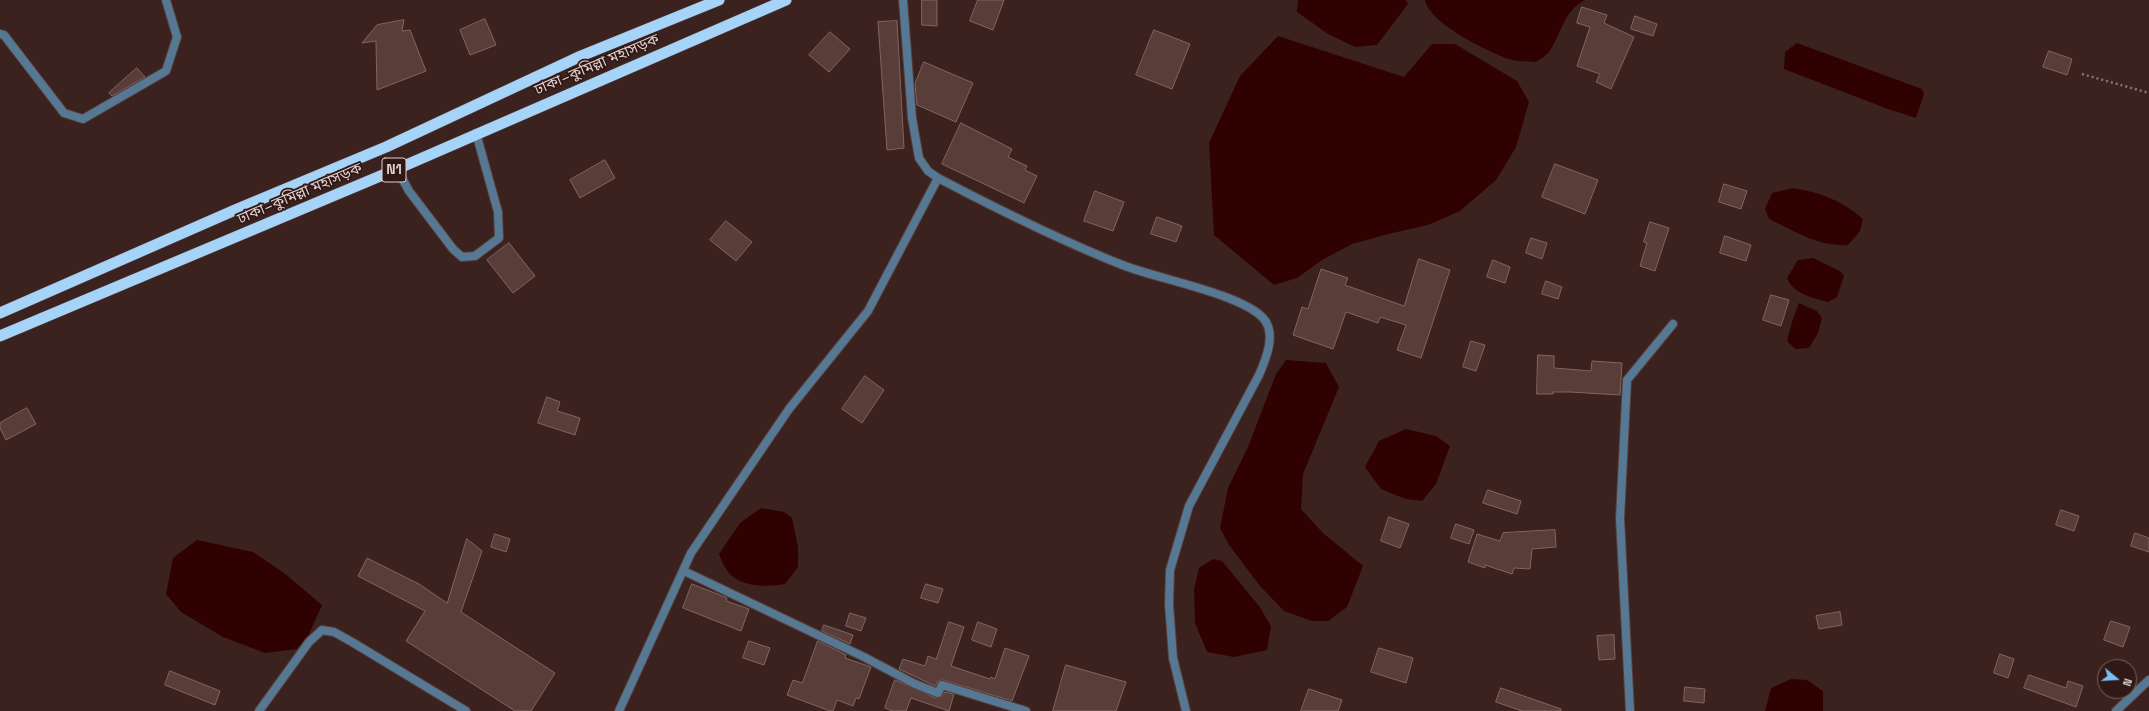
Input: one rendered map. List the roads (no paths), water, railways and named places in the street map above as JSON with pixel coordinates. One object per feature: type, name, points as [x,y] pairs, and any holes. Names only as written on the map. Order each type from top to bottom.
[{"type":"highway","name":"ঢাকা–কুমিল্লা মহাসড়ক","points":[[0,313],[235,210],[386,147],[581,56],[719,0]]},
{"type":"highway","name":"ঢাকা–কুমিল্লা মহাসড়ক","points":[[0,336],[397,169],[476,133],[786,0]]},
{"type":"street","points":[[0,34],[4,35],[64,113],[82,119],[166,71],[177,37],[166,0]]},
{"type":"street","points":[[903,0],[912,118],[919,158],[928,171],[938,178],[1010,216],[1125,266],[1238,302],[1264,319],[1270,330],[1263,365],[1189,506],[1170,570],[1169,604],[1173,658],[1185,710]]},
{"type":"street","points":[[397,169],[409,191],[453,249],[462,257],[475,256],[499,238],[498,212],[476,133]]},
{"type":"street","points":[[619,711],[691,553],[789,409],[868,311],[938,178]]},
{"type":"street","points":[[1630,711],[1620,518],[1628,380],[1673,324]]},
{"type":"street","points":[[684,571],[864,657],[915,684],[938,693],[942,685],[1026,711]]},
{"type":"street","points":[[259,711],[309,642],[322,630],[334,632],[352,642],[466,711]]},
{"type":"street","points":[[2116,711],[2149,680]]}]
